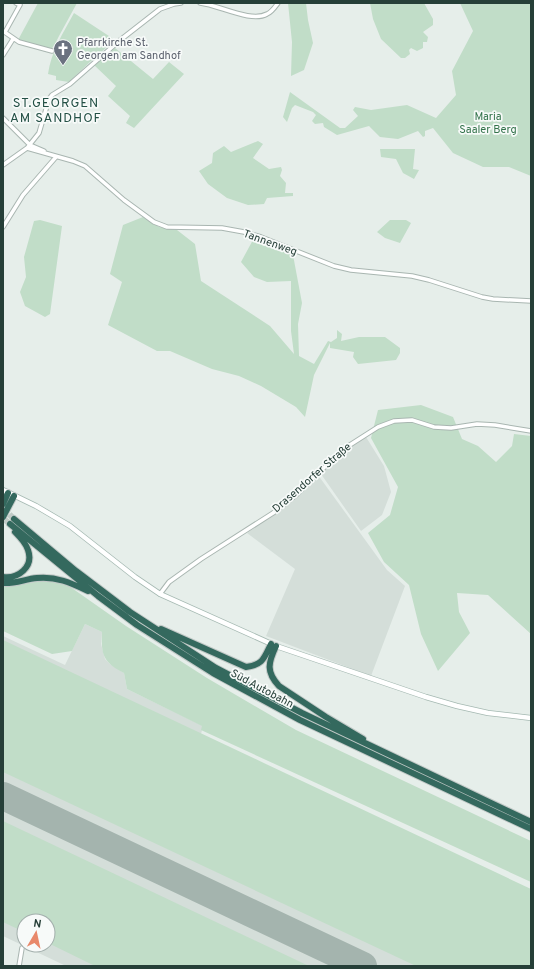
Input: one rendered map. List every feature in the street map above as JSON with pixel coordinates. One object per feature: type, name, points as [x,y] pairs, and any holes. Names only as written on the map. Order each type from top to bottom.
[{"type":"highway","points":[[3,504],[8,493]]},
{"type":"highway","points":[[3,517],[8,493]]},
{"type":"highway","name":"Süd Autobahn","points":[[14,519],[76,571],[148,624],[216,668],[302,714],[531,822]]},
{"type":"highway","name":"Süd Autobahn","points":[[3,577],[10,578],[17,576],[23,571],[29,559],[28,550],[10,524],[98,596],[138,625],[213,673],[268,704],[531,829]]},
{"type":"highway","points":[[3,583],[16,583],[42,578],[58,579],[67,581],[98,596]]},
{"type":"highway","points":[[148,624],[246,667],[256,666],[262,662],[273,645]]},
{"type":"highway","points":[[273,645],[269,672],[273,680],[279,686],[326,717],[366,740],[379,750]]},
{"type":"main road","points":[[8,493],[60,519],[135,577],[160,594],[273,645],[426,697],[457,706],[488,713],[531,718]]},
{"type":"street","points":[[16,3],[20,6],[4,32],[19,42],[52,51]]},
{"type":"street","points":[[3,165],[29,146],[39,134],[49,100],[52,95],[70,84],[160,9],[181,3]]},
{"type":"street","points":[[200,3],[209,4],[244,16],[255,17],[266,15],[278,3]]},
{"type":"street","points":[[3,55],[13,39]]},
{"type":"street","name":"Tannenweg","points":[[3,118],[29,146],[85,166],[124,200],[154,222],[167,227],[222,228],[244,232],[261,237],[334,266],[351,270],[412,276],[493,299],[531,301]]},
{"type":"street","points":[[3,227],[23,195],[56,156]]},
{"type":"street","name":"Drasendorfer Straße","points":[[160,594],[169,582],[201,559],[273,513],[296,495],[342,450],[378,427],[394,421],[412,420],[440,428],[483,424],[531,431]]},
{"type":"street","points":[[19,966],[21,953]]},
{"type":"shaded area","points":[[366,437],[384,466],[391,492],[382,515],[361,531],[321,474],[339,454]]},
{"type":"shaded area","points":[[318,475],[387,570],[405,586],[371,676],[266,636],[295,569],[247,533],[296,498]]},
{"type":"shaded area","points":[[85,624],[102,632],[101,644],[105,659],[124,673],[127,689],[203,726],[188,787],[531,966],[66,966],[39,953],[56,953],[56,913],[16,913],[16,942],[3,936],[3,636],[65,665]]},
{"type":"green space","points":[[38,3],[77,3],[51,49],[18,40]]},
{"type":"green space","points":[[288,3],[306,3],[313,43],[304,70],[291,76],[292,42]]},
{"type":"green space","points":[[370,3],[424,3],[433,19],[433,25],[423,32],[428,37],[427,42],[423,42],[423,48],[417,51],[411,48],[409,50],[410,54],[405,58],[401,58],[381,39],[373,19]]},
{"type":"green space","name":"Maria Saaler Berg","points":[[460,3],[531,3],[531,176],[509,167],[483,167],[453,153],[433,128],[425,131],[425,136],[423,137],[418,131],[398,139],[380,137],[369,126],[337,135],[324,127],[323,123],[315,124],[312,121],[316,115],[313,112],[295,105],[292,108],[287,122],[283,117],[290,92],[340,128],[345,128],[358,116],[353,110],[355,107],[371,110],[407,105],[436,118],[456,95],[452,71],[473,31]]},
{"type":"green space","points":[[74,13],[115,40],[69,82],[56,80],[56,76],[48,74],[52,58]]},
{"type":"green space","points":[[115,48],[153,79],[169,62],[184,74],[134,128],[126,123],[130,116],[108,96],[116,86],[94,65]]},
{"type":"green space","points":[[258,141],[263,144],[253,158],[269,169],[281,167],[282,170],[280,176],[286,183],[285,193],[293,193],[293,196],[267,198],[264,204],[248,205],[227,198],[208,184],[199,171],[212,163],[213,153],[224,146],[231,152]]},
{"type":"green space","points":[[380,149],[415,149],[413,169],[419,170],[414,179],[403,173],[396,159],[381,157]]},
{"type":"green space","points":[[143,217],[159,227],[177,230],[195,244],[201,281],[270,326],[294,354],[291,331],[291,281],[267,282],[254,277],[241,262],[254,238],[286,250],[293,255],[302,303],[298,324],[299,356],[314,364],[328,341],[331,342],[337,338],[337,330],[342,334],[341,341],[359,337],[385,337],[400,348],[400,353],[396,360],[358,364],[353,357],[354,352],[330,348],[330,343],[314,375],[305,417],[296,407],[261,386],[239,376],[212,369],[170,351],[157,351],[108,325],[122,282],[110,274],[123,225]]},
{"type":"green space","points":[[40,220],[62,226],[50,314],[45,317],[25,306],[20,292],[26,277],[24,257],[34,221]]},
{"type":"green space","points":[[390,220],[406,220],[411,223],[400,243],[385,238],[377,232]]},
{"type":"green space","points":[[421,405],[453,417],[462,439],[478,446],[496,462],[512,446],[514,434],[531,436],[531,634],[488,595],[457,593],[459,612],[470,633],[438,671],[421,634],[409,585],[384,562],[368,533],[390,515],[398,487],[371,438],[378,410]]},
{"type":"green space","points":[[47,580],[58,581],[69,586],[126,626],[207,678],[296,730],[531,841],[531,882],[201,730],[202,726],[127,689],[124,673],[112,665],[105,657],[102,647],[102,632],[85,624],[72,651],[52,654],[3,631],[3,585],[10,586]]},
{"type":"green space","points":[[3,640],[531,889],[531,966],[416,966],[3,772]]},
{"type":"green space","points":[[3,821],[309,966],[95,966],[56,947],[56,913],[16,913],[16,928],[3,922]]},
{"type":"runway","points":[[3,796],[363,966]]},
{"type":"tunnel","points":[[3,508],[14,519]]},
{"type":"tunnel","points":[[3,518],[10,524]]},
{"type":"place","name":"Pfarrkirche St. Georgen am Sandhof","points":[[63,66]]},
{"type":"district","name":"ST.GEORGEN AM SANDHOF","points":[[56,112]]}]
